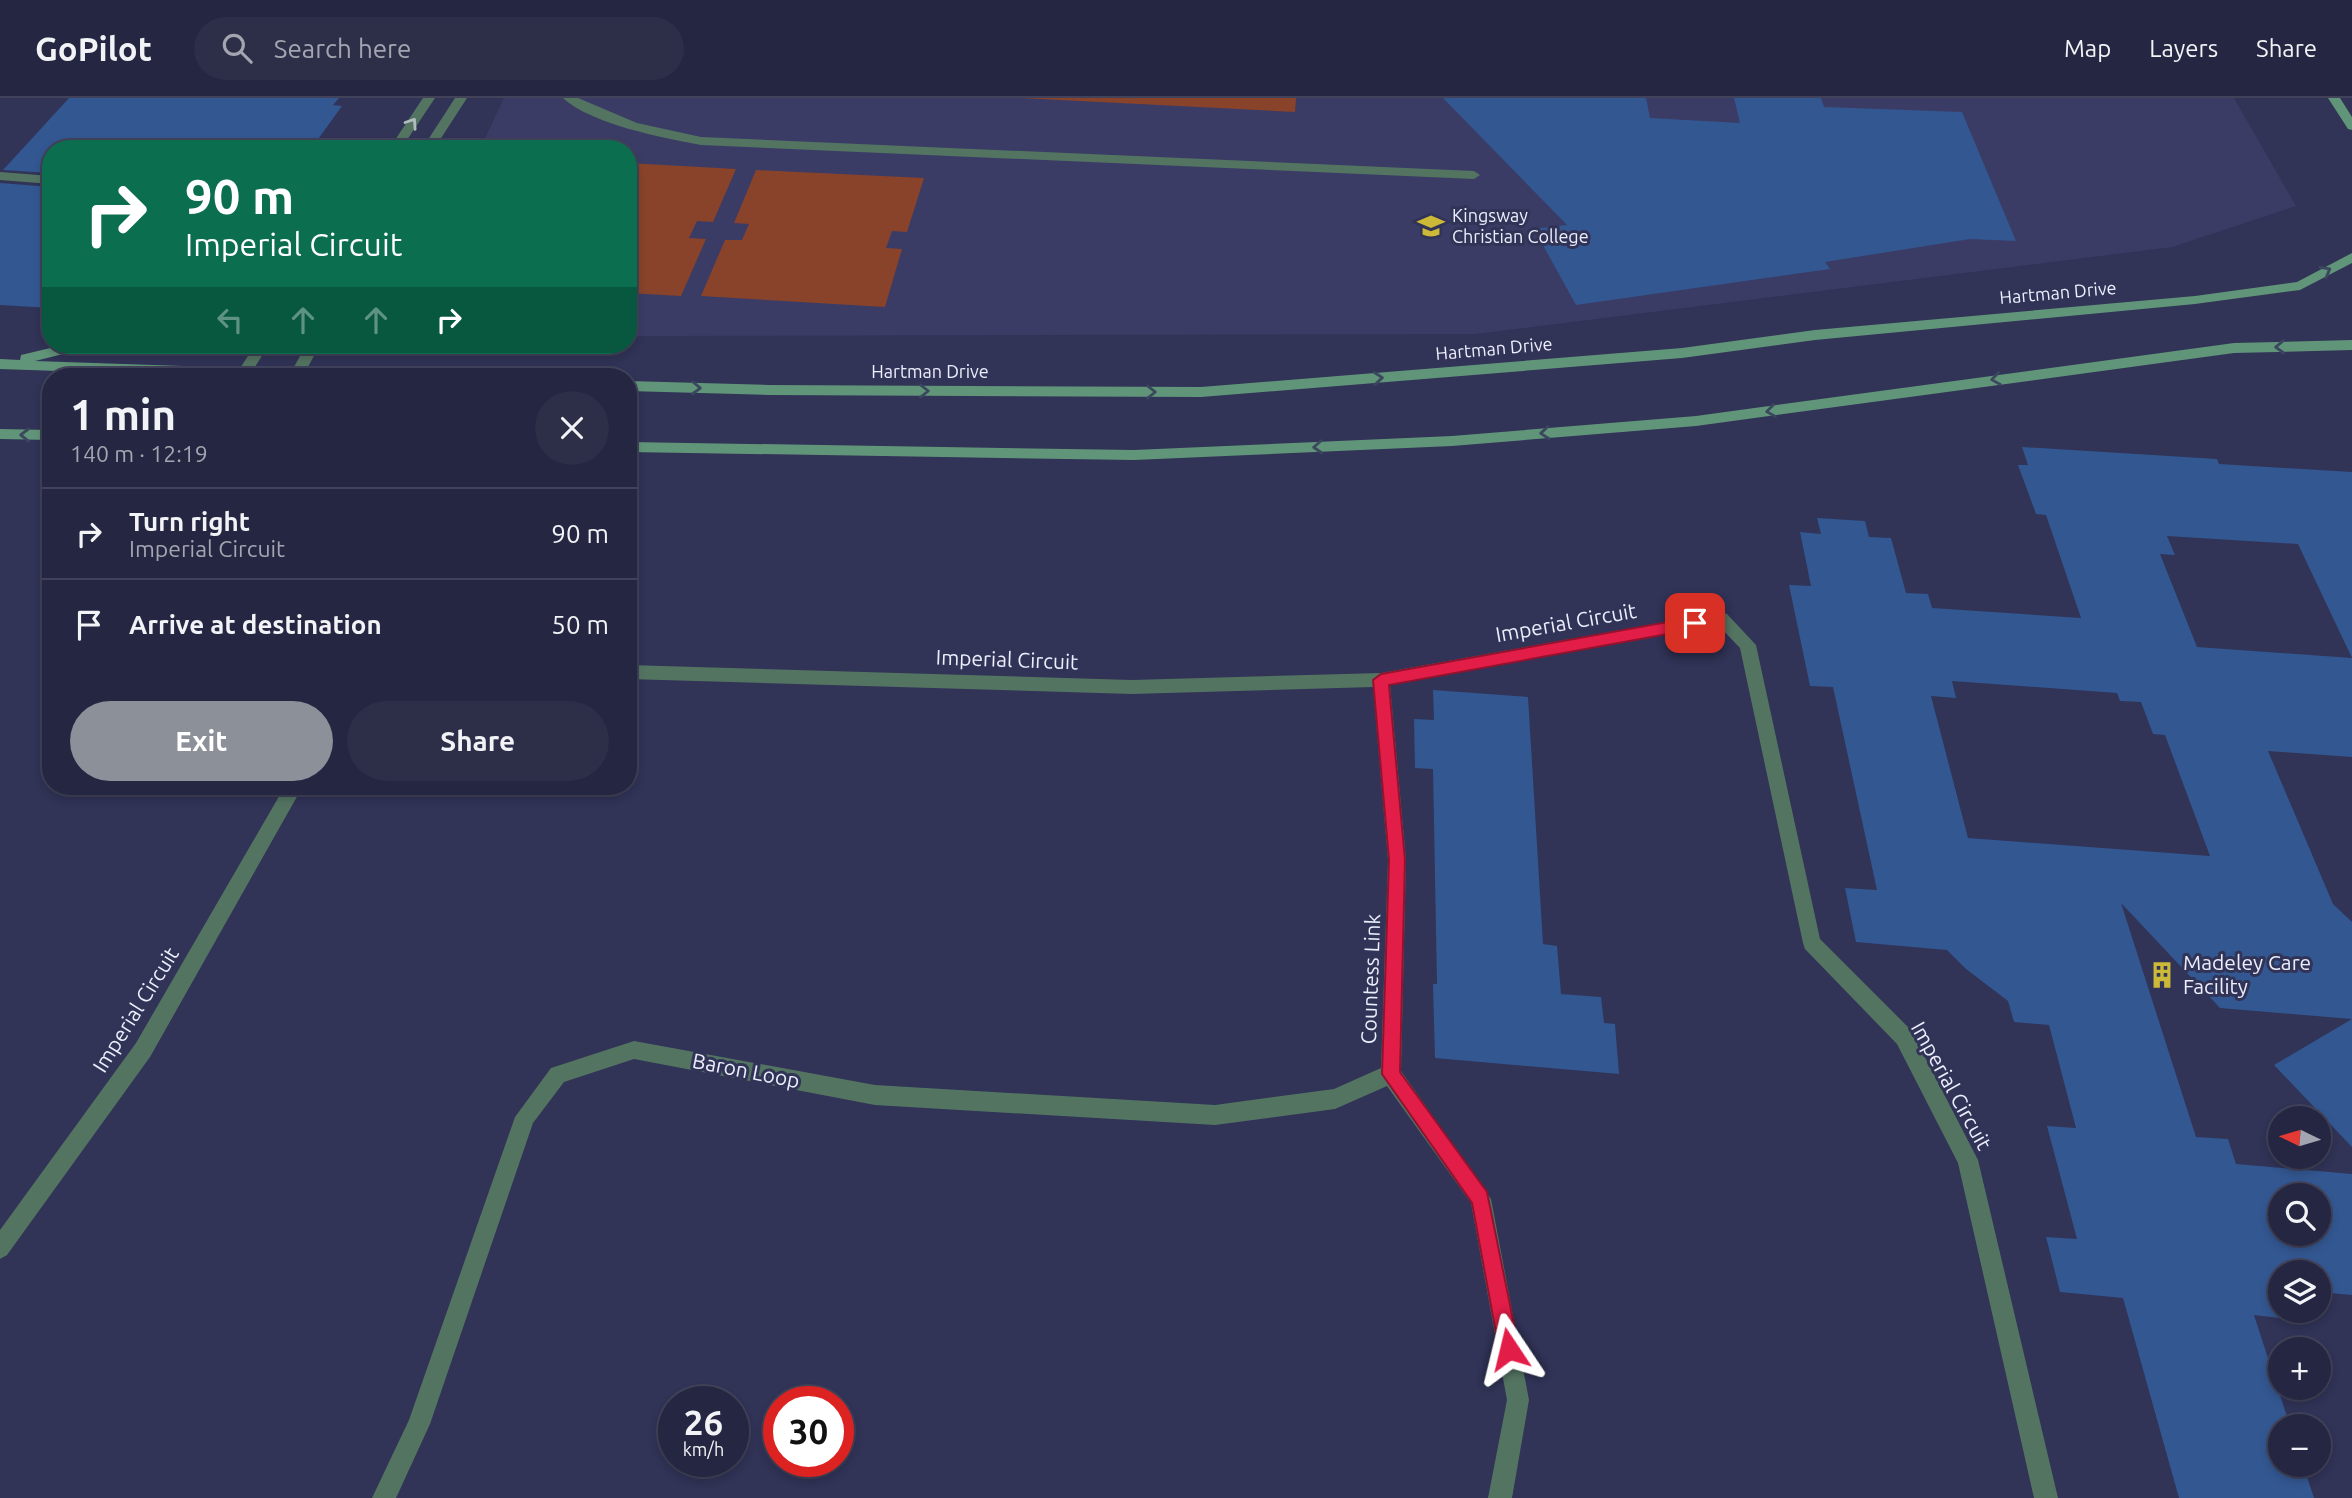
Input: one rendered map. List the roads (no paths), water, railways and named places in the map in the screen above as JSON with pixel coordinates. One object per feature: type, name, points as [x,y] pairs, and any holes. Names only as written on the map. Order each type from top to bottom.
[{"type":"main road","points":[[2334,98],[2352,126]]},
{"type":"main road","name":"Hartman Drive","points":[[637,386],[769,390],[1201,392],[1682,354],[1815,335],[2194,300],[2300,286],[2352,257]]},
{"type":"main road","points":[[637,447],[1134,455],[1452,441],[1696,421],[2234,348],[2352,345]]},
{"type":"main road","points":[[1,364],[44,354]]},
{"type":"main road","points":[[1,364],[89,368]]},
{"type":"main road","points":[[0,434],[42,435]]},
{"type":"street","points":[[401,140],[429,98]]},
{"type":"street","points":[[434,140],[461,98]]},
{"type":"street","points":[[569,98],[615,121],[660,135],[701,141],[1474,175]]},
{"type":"street","points":[[0,176],[42,179]]},
{"type":"street","name":"Imperial Circuit","points":[[637,671],[1132,687],[1381,680],[1721,618],[1748,645],[1812,943],[1904,1037],[1968,1160],[2046,1498]]},
{"type":"street","name":"Countess Link","points":[[1381,680],[1397,860],[1391,1074],[1481,1199],[1518,1400],[1500,1498]]},
{"type":"street","name":"Imperial Circuit","points":[[0,1248],[142,1049],[288,795]]},
{"type":"street","name":"Baron Loop","points":[[384,1498],[419,1424],[525,1117],[558,1075],[634,1050],[875,1096],[1215,1115],[1335,1099],[1391,1074]]},
{"type":"place","name":"Kingsway Christian College","points":[[1431,226]]},
{"type":"place","name":"Madeley Care Facility","points":[[2162,975]]}]
